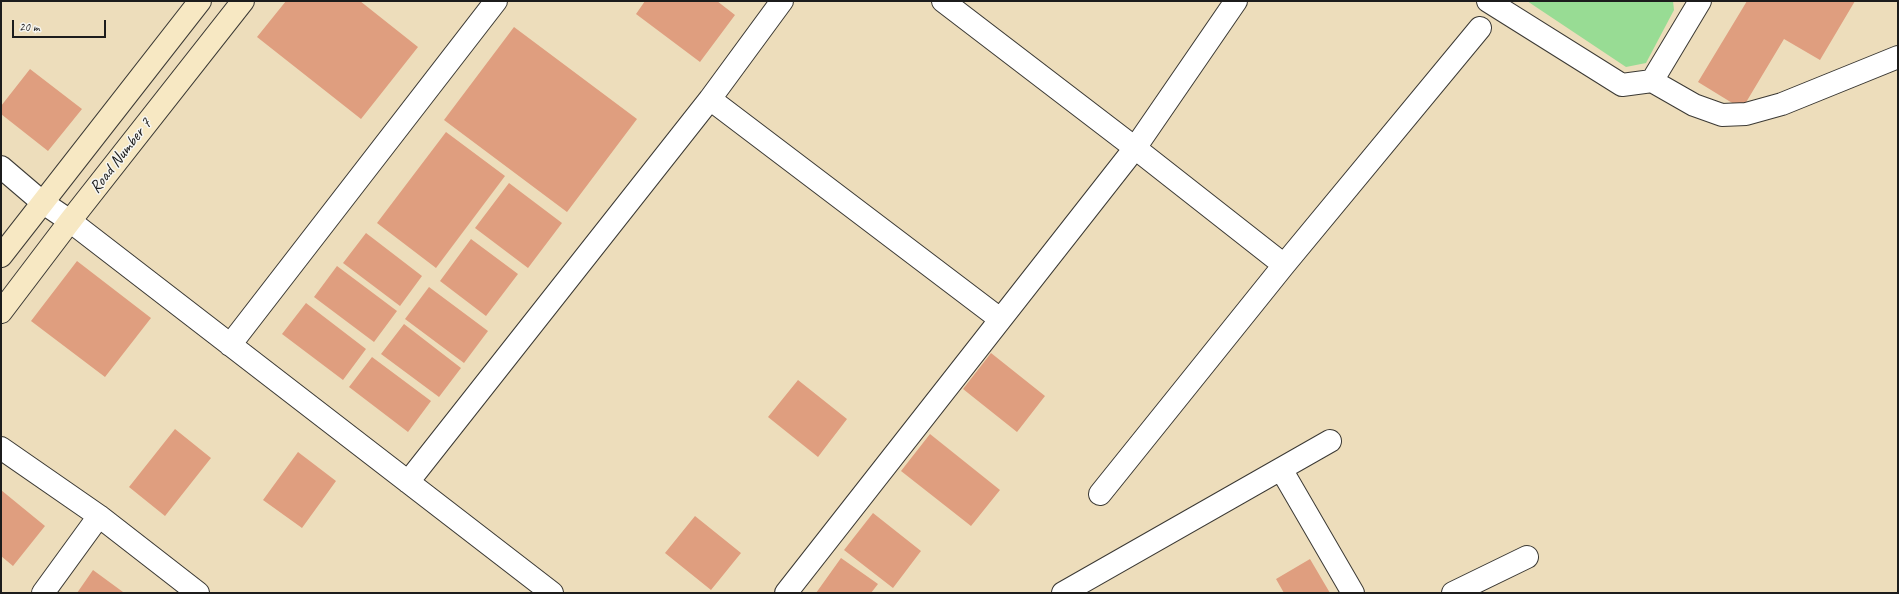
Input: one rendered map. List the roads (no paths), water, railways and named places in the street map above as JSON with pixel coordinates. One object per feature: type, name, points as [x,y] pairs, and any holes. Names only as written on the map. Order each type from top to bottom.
[{"type":"street","name":"Road Number 7","points":[[1,256],[200,1]]},
{"type":"street","name":"Road Number 7","points":[[1,312],[70,221],[243,1]]},
{"type":"street","points":[[230,345],[496,1]]},
{"type":"street","points":[[408,482],[710,99],[782,1]]},
{"type":"street","points":[[786,593],[1135,148],[1236,1]]},
{"type":"street","points":[[1488,1],[1622,85],[1652,81],[1694,105],[1722,115],[1746,114],[1782,104],[1898,57]]},
{"type":"street","points":[[1652,81],[1700,1]]},
{"type":"street","points":[[951,3],[1284,265]]},
{"type":"street","points":[[1100,494],[1284,265],[1480,28]]},
{"type":"street","points":[[710,99],[1000,319]]},
{"type":"street","points":[[1,167],[42,202],[70,221],[548,592]]},
{"type":"street","points":[[1066,592],[1330,441]]},
{"type":"street","points":[[1,448],[99,516],[198,593]]},
{"type":"street","points":[[1281,469],[1353,593]]},
{"type":"street","points":[[43,593],[99,516]]},
{"type":"street","points":[[1453,593],[1527,557]]}]
